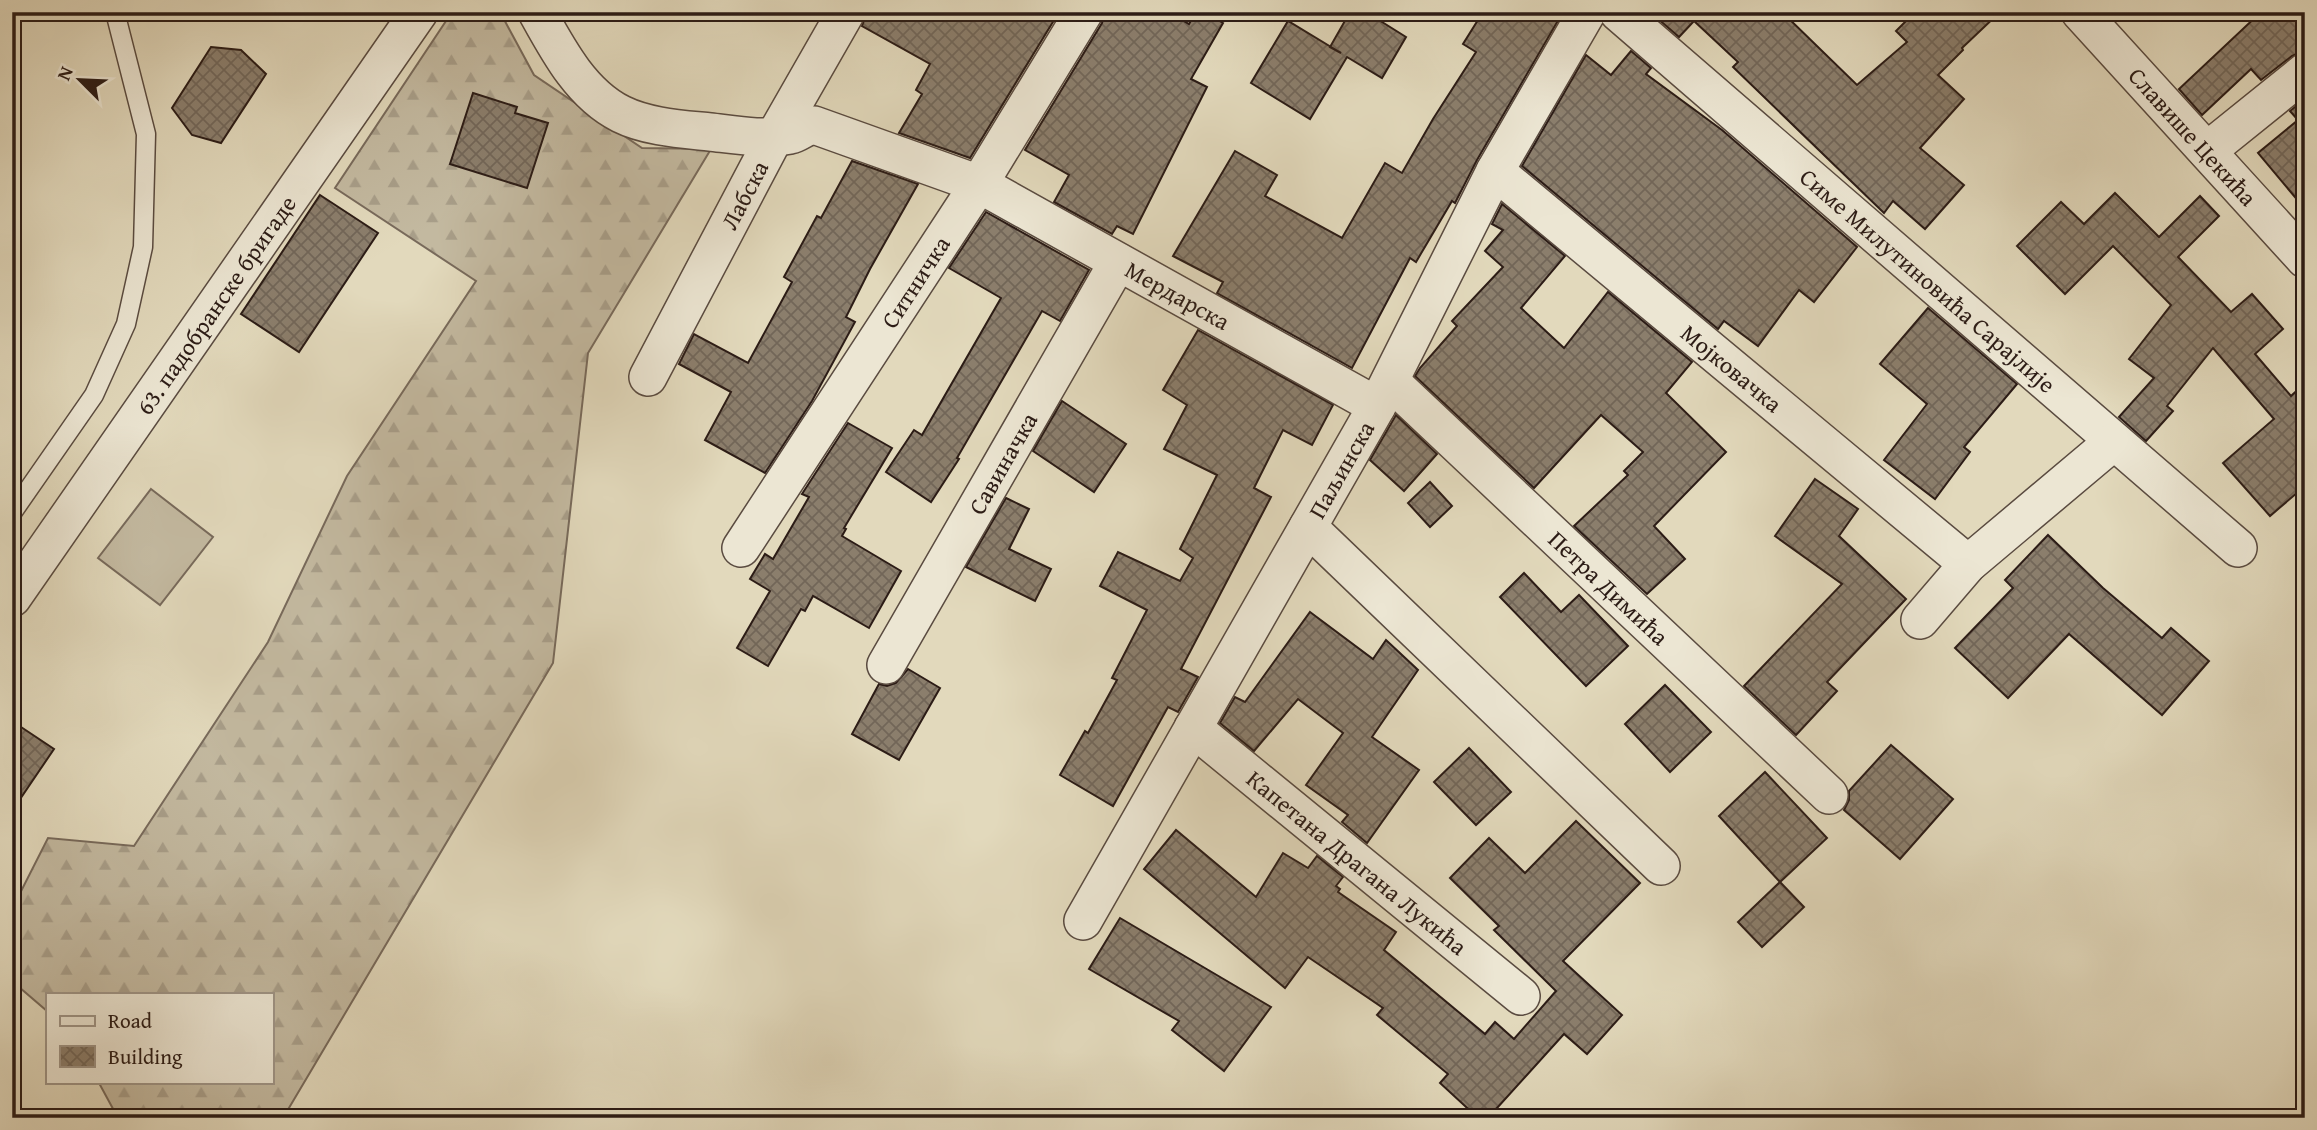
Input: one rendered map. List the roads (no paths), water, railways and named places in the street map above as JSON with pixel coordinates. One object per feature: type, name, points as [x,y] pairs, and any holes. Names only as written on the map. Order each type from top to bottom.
[{"type":"street","name":"63. падобранске бригаде","points":[[12,598],[419,12]]},
{"type":"street","name":"Мердарска","points":[[537,12],[566,63],[579,79],[608,106],[621,114],[688,130],[745,136],[791,135],[808,125],[814,125],[979,184],[1118,262],[1384,394]]},
{"type":"street","name":"Лабска","points":[[648,377],[775,136],[846,12]]},
{"type":"street","name":"Ситничка","points":[[741,548],[979,184],[1084,12]]},
{"type":"street","name":"Паљинска","points":[[1083,921],[1384,394],[1495,171],[1587,12]]},
{"type":"street","name":"Симе Милутиновића Сарајлије","points":[[1618,12],[2238,548]]},
{"type":"street","name":"Славише Цекића","points":[[2080,12],[2305,259]]},
{"type":"street","points":[[2207,151],[2305,72]]},
{"type":"street","name":"Мојковачка","points":[[1495,171],[1968,564]]},
{"type":"street","name":"Савиначка","points":[[886,665],[1118,262]]},
{"type":"street","name":"Петра Димића","points":[[1384,394],[1829,795]]},
{"type":"street","points":[[1920,620],[1968,564],[2113,442]]},
{"type":"street","points":[[1308,527],[1661,866]]},
{"type":"street","name":"Капетана Драгана Лукића","points":[[1193,728],[1521,996]]},
{"type":"lane","points":[[12,513],[94,395],[125,324],[143,247],[146,134],[115,12]]}]
